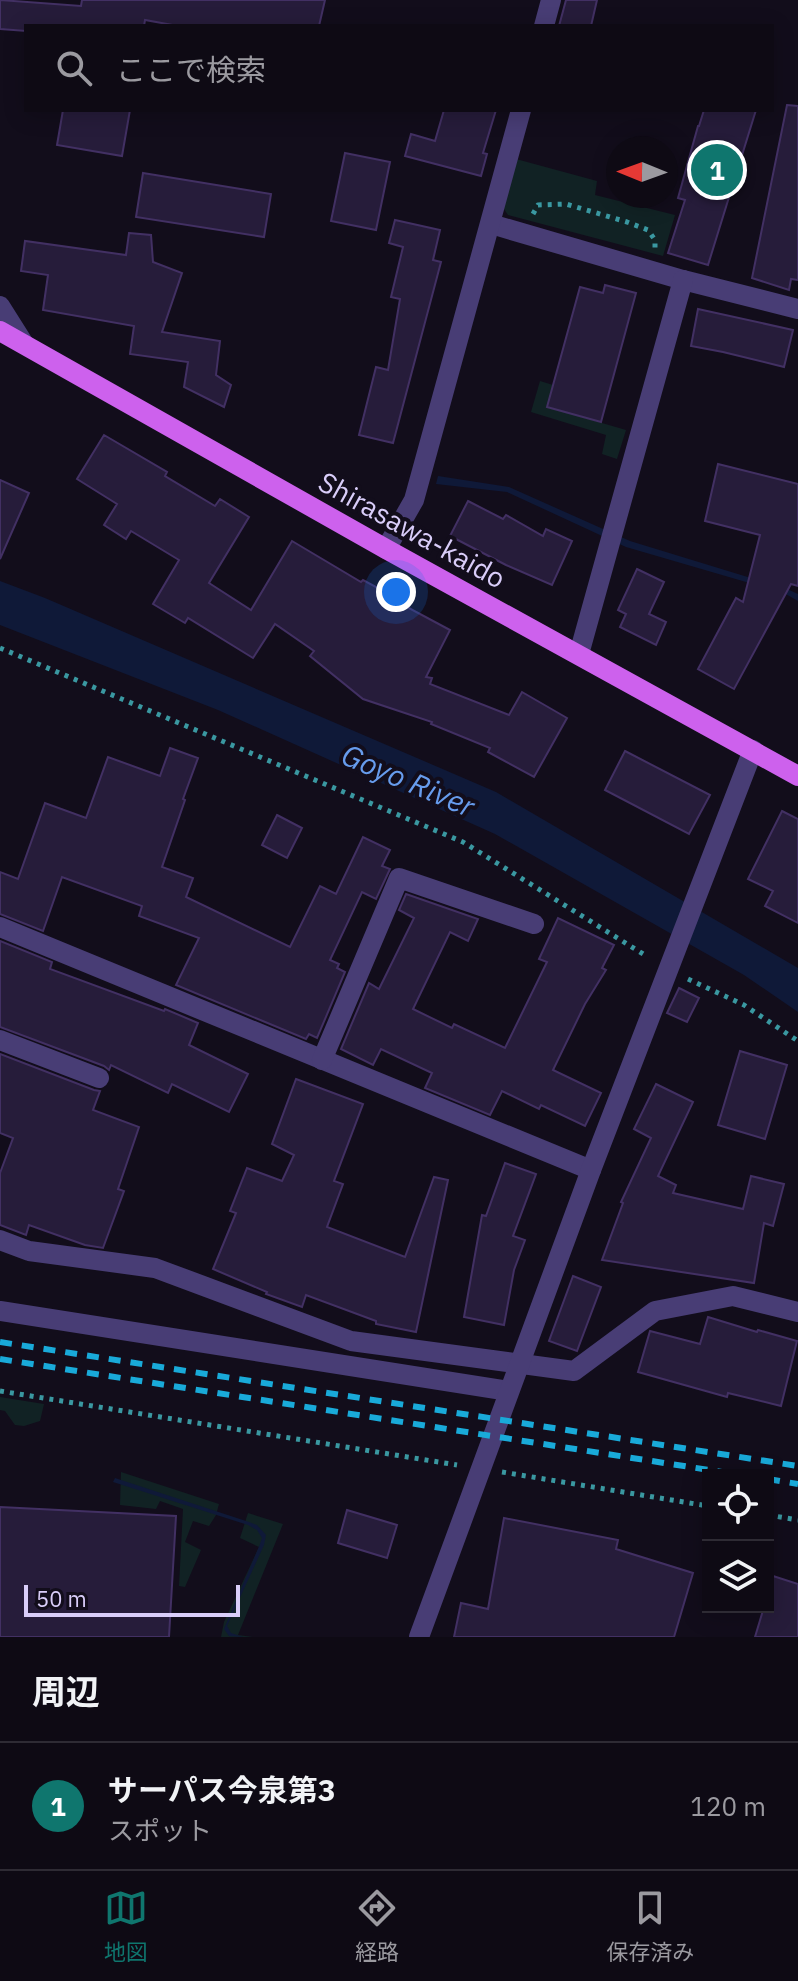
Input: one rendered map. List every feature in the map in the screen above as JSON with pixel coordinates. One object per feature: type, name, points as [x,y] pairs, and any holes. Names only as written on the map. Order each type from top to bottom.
[{"type":"main road","name":"Shirasawa-kaido","points":[[0,331],[386,549],[798,776]]},
{"type":"street","points":[[545,24],[551,0]]},
{"type":"street","points":[[386,549],[414,500],[520,112]]},
{"type":"street","points":[[491,224],[683,280],[798,309]]},
{"type":"street","points":[[579,654],[683,280]]},
{"type":"street","points":[[0,306],[24,344]]},
{"type":"street","points":[[419,1637],[591,1170],[753,750]]},
{"type":"street","points":[[322,1060],[399,878],[534,924]]},
{"type":"street","points":[[0,927],[591,1170]]},
{"type":"street","points":[[0,1040],[99,1078]]},
{"type":"street","points":[[0,1240],[29,1251],[155,1268],[351,1341],[574,1371],[655,1311],[733,1296],[798,1312]]},
{"type":"street","points":[[0,1311],[509,1391]]},
{"type":"path","points":[[524,233],[538,205],[566,204],[648,230],[655,240],[650,270]]},
{"type":"path","points":[[0,648],[463,842],[668,969],[744,1005],[798,1041]]},
{"type":"path","points":[[0,1391],[702,1505]]},
{"type":"path","points":[[774,1516],[798,1520]]},
{"type":"shaded area","points":[[516,159],[597,181],[595,195],[606,198],[606,208],[647,208],[675,215],[663,256],[508,215],[502,206]]},
{"type":"shaded area","points":[[540,381],[553,385],[547,407],[626,430],[617,459],[602,454],[606,435],[531,412]]},
{"type":"shaded area","points":[[0,1397],[44,1404],[40,1421],[24,1426],[15,1425],[5,1411],[0,1410]]},
{"type":"shaded area","points":[[121,1472],[219,1504],[209,1526],[193,1521],[185,1542],[201,1550],[185,1587],[179,1586],[183,1509],[160,1501],[156,1509],[120,1505]]},
{"type":"shaded area","points":[[248,1513],[283,1524],[238,1635],[253,1637],[221,1637],[224,1622],[259,1547],[240,1538]]},
{"type":"water","points":[[438,476],[509,487],[630,541],[787,589],[798,594],[798,601],[784,593],[626,547],[507,492],[436,484]]},
{"type":"water","name":"Goyo River","points":[[0,581],[496,792],[798,968],[798,1012],[744,975],[495,834],[218,710],[0,625]]},
{"type":"water","points":[[115,1478],[257,1525],[266,1535],[227,1626],[231,1633],[243,1637],[229,1636],[224,1629],[262,1538],[257,1530],[113,1482]]},
{"type":"building","points":[[0,0],[81,6],[82,0],[325,0],[319,24],[167,24],[145,20],[144,24],[24,24],[24,31],[0,29]]},
{"type":"building","points":[[566,0],[597,0],[591,24],[560,24]]},
{"type":"building","points":[[787,105],[798,106],[798,280],[791,279],[789,290],[752,278]]},
{"type":"building","points":[[63,112],[130,112],[122,156],[57,145]]},
{"type":"building","points":[[443,112],[495,112],[483,153],[487,154],[481,176],[405,156],[411,134],[435,141]]},
{"type":"building","points":[[703,112],[755,112],[708,265],[668,253],[685,200],[678,198]]},
{"type":"building","points":[[345,153],[390,162],[376,230],[331,221]]},
{"type":"building","points":[[143,173],[271,194],[264,237],[136,217]]},
{"type":"building","points":[[395,220],[440,230],[433,260],[441,262],[393,443],[359,435],[376,367],[388,370],[400,299],[391,297],[403,247],[389,243]]},
{"type":"building","points":[[129,233],[151,235],[153,262],[182,273],[162,332],[220,341],[216,375],[231,385],[224,407],[184,387],[188,362],[130,354],[134,326],[43,310],[48,275],[21,271],[25,241],[126,255]]},
{"type":"building","points":[[605,285],[636,293],[601,422],[547,407],[580,287],[603,293]]},
{"type":"building","points":[[698,309],[793,330],[784,367],[691,346]]},
{"type":"building","points":[[104,435],[167,472],[165,476],[215,506],[220,499],[249,517],[209,583],[251,610],[292,541],[450,630],[426,677],[432,678],[430,684],[509,715],[522,692],[567,718],[534,777],[488,752],[490,748],[432,722],[363,699],[310,656],[314,651],[275,624],[253,658],[188,618],[185,623],[153,604],[179,560],[131,531],[126,539],[104,525],[117,504],[77,479]]},
{"type":"building","points":[[718,464],[798,484],[798,586],[791,584],[734,689],[698,669],[736,598],[743,602],[760,535],[705,521]]},
{"type":"building","points":[[0,480],[29,493],[0,559]]},
{"type":"building","points":[[468,501],[503,519],[506,515],[543,536],[546,529],[572,541],[552,585],[450,536]]},
{"type":"building","points":[[637,569],[664,582],[649,614],[666,622],[656,645],[620,627],[626,614],[618,610]]},
{"type":"building","points":[[170,748],[198,758],[162,867],[193,878],[186,897],[290,947],[320,886],[336,894],[363,837],[390,850],[382,866],[390,869],[376,899],[362,892],[330,960],[339,964],[337,968],[345,972],[317,1038],[309,1034],[306,1039],[176,985],[199,938],[139,916],[142,906],[62,877],[43,931],[0,914],[0,872],[18,879],[45,803],[86,818],[108,757],[160,776]]},
{"type":"building","points":[[625,751],[710,795],[689,834],[605,790]]},
{"type":"building","points":[[782,811],[798,819],[798,923],[765,906],[773,891],[748,879]]},
{"type":"building","points":[[277,815],[302,828],[287,858],[262,845]]},
{"type":"building","points":[[406,894],[478,919],[468,941],[450,932],[413,1009],[505,1048],[547,962],[539,959],[558,918],[614,945],[602,968],[606,970],[585,1004],[553,1070],[601,1093],[585,1126],[502,1091],[490,1115],[425,1088],[432,1073],[381,1049],[373,1065],[341,1049],[369,983],[379,989],[414,918],[399,910]]},
{"type":"building","points":[[0,941],[52,962],[50,969],[198,1023],[189,1045],[248,1074],[229,1112],[172,1084],[168,1093],[111,1065],[109,1070],[0,1027]]},
{"type":"building","points":[[679,988],[699,998],[687,1022],[667,1013]]},
{"type":"building","points":[[740,1051],[787,1065],[765,1139],[718,1125]]},
{"type":"building","points":[[0,1054],[100,1091],[93,1110],[139,1127],[118,1189],[124,1191],[103,1248],[85,1245],[29,1225],[26,1235],[0,1225],[0,1173],[13,1138],[0,1133]]},
{"type":"building","points":[[296,1079],[363,1104],[334,1181],[343,1184],[327,1227],[405,1257],[434,1177],[448,1180],[416,1332],[376,1324],[376,1321],[306,1295],[302,1307],[213,1269],[236,1213],[230,1211],[247,1168],[282,1181],[294,1155],[272,1144]]},
{"type":"building","points":[[656,1084],[693,1102],[658,1176],[676,1185],[673,1193],[743,1209],[751,1176],[784,1184],[773,1226],[764,1223],[754,1283],[602,1260],[621,1202],[651,1138],[634,1129]]},
{"type":"building","points":[[505,1163],[536,1174],[513,1236],[525,1240],[514,1270],[504,1325],[464,1317],[482,1215],[486,1216]]},
{"type":"building","points":[[573,1276],[601,1287],[577,1351],[549,1341]]},
{"type":"building","points":[[708,1317],[797,1341],[781,1406],[728,1393],[727,1397],[638,1372],[650,1331],[700,1344]]},
{"type":"building","points":[[0,1507],[176,1516],[169,1637],[0,1637]]},
{"type":"building","points":[[347,1510],[397,1525],[387,1558],[338,1543]]},
{"type":"building","points":[[504,1518],[618,1540],[616,1549],[693,1573],[674,1637],[454,1637],[461,1603],[488,1609]]},
{"type":"building","points":[[774,1576],[798,1584],[798,1637],[755,1637],[762,1613],[774,1613]]},
{"type":"railway","points":[[0,1342],[798,1466]]},
{"type":"railway","points":[[0,1359],[703,1469]]},
{"type":"railway","points":[[774,1480],[798,1484]]},
{"type":"place","name":"サーパス今泉第3","points":[[717,170]]}]
